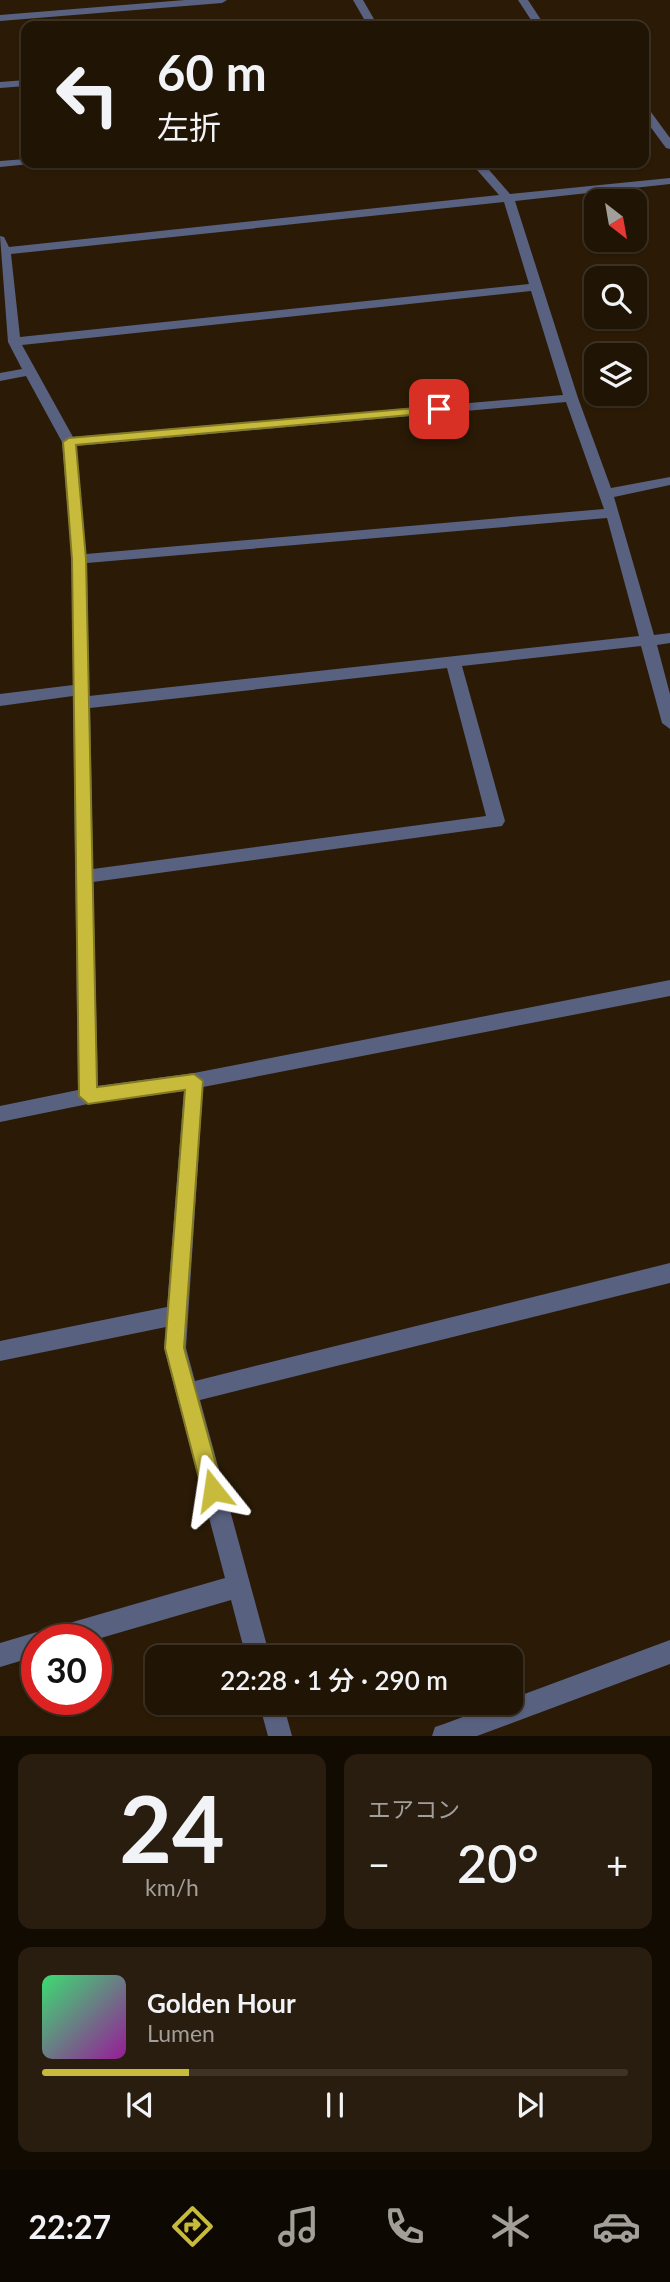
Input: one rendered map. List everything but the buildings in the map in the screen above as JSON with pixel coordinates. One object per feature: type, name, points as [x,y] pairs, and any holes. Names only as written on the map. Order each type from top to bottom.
[{"type":"street","points":[[0,18],[222,0]]},
{"type":"street","points":[[358,0],[370,21]]},
{"type":"street","points":[[523,0],[537,21]]},
{"type":"street","points":[[0,85],[21,83]]},
{"type":"street","points":[[649,117],[670,146]]},
{"type":"street","points":[[0,164],[21,162]]},
{"type":"street","points":[[481,168],[509,200],[571,398],[613,513],[670,723]]},
{"type":"street","points":[[88,1096],[79,559],[69,442],[14,342],[2,246],[509,200],[670,181]]},
{"type":"street","points":[[14,342],[536,287]]},
{"type":"street","points":[[0,377],[30,371]]},
{"type":"street","points":[[69,442],[571,398]]},
{"type":"street","points":[[606,494],[670,481]]},
{"type":"street","points":[[79,559],[613,513]]},
{"type":"street","points":[[0,700],[81,697],[453,662],[670,638]]},
{"type":"street","points":[[83,877],[496,821],[453,662]]},
{"type":"street","points":[[0,1114],[88,1096],[194,1081],[670,989]]},
{"type":"street","points":[[194,1081],[174,1348],[255,1645]]},
{"type":"street","points":[[187,1393],[670,1273]]},
{"type":"street","points":[[0,1351],[177,1315]]},
{"type":"street","points":[[107,1624],[239,1586]]},
{"type":"street","points":[[0,1655],[21,1649]]},
{"type":"street","points":[[444,1736],[670,1651]]},
{"type":"street","points":[[274,1715],[280,1736]]},
{"type":"route","points":[[213,1490],[174,1348],[194,1081],[88,1096],[79,559],[69,442],[439,409]]}]
